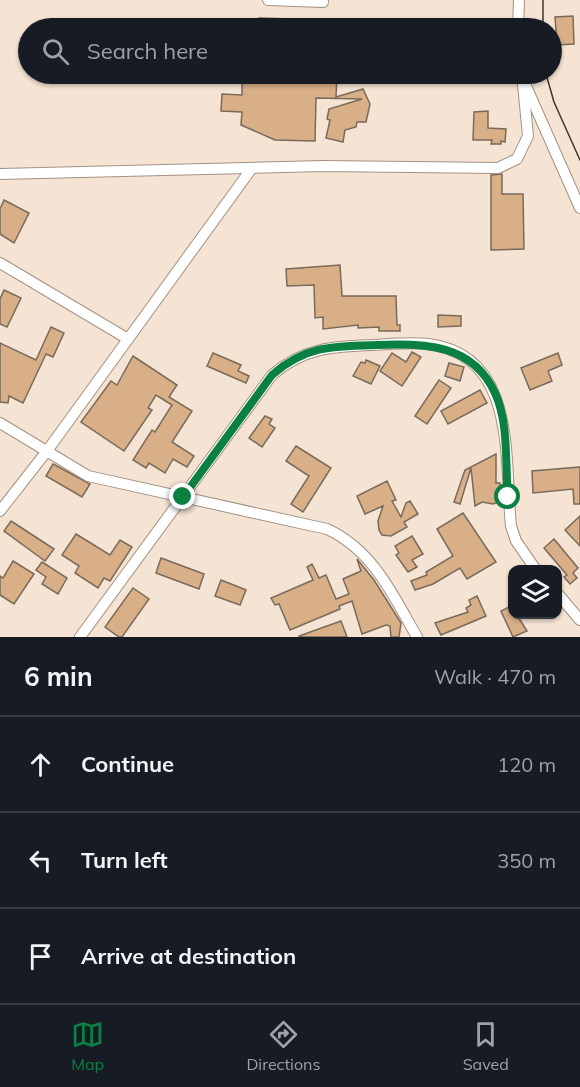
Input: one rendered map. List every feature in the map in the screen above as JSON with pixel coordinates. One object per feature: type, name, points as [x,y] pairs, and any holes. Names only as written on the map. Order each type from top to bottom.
[{"type":"street","points":[[268,0],[323,2]]},
{"type":"street","points":[[518,18],[519,0]]},
{"type":"street","points":[[0,174],[252,168],[498,168],[517,159],[528,136],[523,84]]},
{"type":"street","points":[[526,84],[580,208]]},
{"type":"street","points":[[0,511],[47,451],[252,168]]},
{"type":"street","points":[[0,263],[128,339]]},
{"type":"street","points":[[80,637],[272,375],[285,364],[316,349],[334,346],[429,344],[448,349],[469,360],[484,374],[495,393],[502,414],[511,526],[516,541],[533,565]]},
{"type":"street","points":[[0,423],[88,476],[327,529],[342,536],[371,561],[417,637]]},
{"type":"street","points":[[562,599],[580,620]]},
{"type":"building","points":[[573,16],[574,44],[562,45],[562,18],[555,17]]},
{"type":"building","points":[[242,84],[337,84],[336,97],[363,89],[370,104],[366,122],[357,122],[356,127],[345,130],[343,142],[326,138],[330,120],[327,119],[329,109],[362,99],[316,98],[315,141],[275,140],[241,125],[242,112],[221,111],[222,94],[242,95]]},
{"type":"building","points":[[488,111],[488,128],[506,129],[505,142],[501,141],[501,144],[491,144],[492,140],[473,140],[474,112]]},
{"type":"building","points":[[502,174],[502,194],[523,194],[524,249],[491,250],[491,175]]},
{"type":"building","points":[[4,200],[29,213],[14,243],[0,234],[0,209]]},
{"type":"building","points":[[340,265],[342,296],[396,296],[397,325],[400,325],[400,331],[379,331],[379,327],[358,328],[358,325],[323,329],[323,317],[315,318],[314,285],[287,286],[286,269]]},
{"type":"building","points":[[4,290],[21,298],[7,327],[0,324],[0,299]]},
{"type":"building","points":[[438,315],[461,316],[461,326],[438,327]]},
{"type":"building","points":[[51,327],[64,333],[53,357],[46,354],[23,403],[9,396],[8,403],[0,402],[0,343],[36,360]]},
{"type":"building","points":[[412,352],[421,357],[402,386],[380,371],[392,353],[406,362]]},
{"type":"building","points":[[213,353],[241,365],[238,371],[249,376],[246,383],[207,366]]},
{"type":"building","points":[[558,353],[562,365],[548,371],[552,381],[530,390],[521,368]]},
{"type":"building","points":[[133,356],[177,385],[169,397],[192,411],[172,442],[194,456],[187,467],[173,459],[165,473],[149,463],[146,468],[133,460],[152,430],[155,432],[172,405],[156,395],[148,408],[152,410],[124,451],[81,422],[111,381],[117,385]]},
{"type":"building","points":[[366,360],[380,366],[371,384],[353,376],[361,362],[365,363]]},
{"type":"building","points":[[449,363],[464,367],[460,381],[445,376]]},
{"type":"building","points":[[439,380],[451,388],[427,424],[415,416]]},
{"type":"building","points":[[480,390],[487,403],[448,424],[441,411]]},
{"type":"building","points":[[265,416],[272,419],[269,424],[275,428],[262,447],[249,438]]},
{"type":"building","points":[[296,446],[331,468],[303,512],[291,504],[309,476],[286,461]]},
{"type":"building","points":[[496,454],[496,483],[500,483],[501,501],[493,504],[482,502],[475,506],[471,468],[460,504],[454,502],[465,470]]},
{"type":"building","points":[[53,464],[90,484],[82,497],[46,476]]},
{"type":"building","points":[[580,467],[580,504],[574,504],[573,489],[533,493],[532,471]]},
{"type":"building","points":[[387,481],[396,500],[392,501],[401,517],[406,503],[410,501],[418,514],[404,522],[407,527],[391,536],[382,535],[379,530],[378,521],[383,506],[365,514],[357,496]]},
{"type":"building","points":[[463,513],[496,562],[467,579],[460,568],[433,584],[415,590],[411,581],[427,575],[426,572],[453,556],[437,529]]},
{"type":"building","points":[[580,516],[580,546],[565,530]]},
{"type":"building","points":[[11,521],[54,549],[45,561],[4,531]]},
{"type":"building","points":[[76,534],[110,555],[120,540],[132,547],[110,581],[104,578],[98,588],[75,573],[79,566],[62,555]]},
{"type":"building","points":[[412,536],[423,554],[412,560],[417,567],[408,572],[396,555],[399,553],[395,546]]},
{"type":"building","points":[[554,539],[578,568],[573,573],[577,578],[570,584],[564,577],[567,575],[562,569],[562,565],[558,565],[544,548]]},
{"type":"building","points":[[161,558],[204,574],[199,589],[156,573]]},
{"type":"building","points":[[357,559],[374,580],[401,623],[399,637],[391,637],[390,626],[386,625],[362,634],[352,601],[339,606],[340,609],[290,630],[279,604],[275,605],[271,598],[313,580],[307,567],[312,564],[319,578],[326,575],[336,599],[349,594],[343,579],[361,571]]},
{"type":"building","points":[[13,561],[34,574],[14,604],[0,595],[0,576],[3,578]]},
{"type":"building","points":[[42,562],[67,578],[58,594],[42,584],[46,577],[36,570]]},
{"type":"building","points":[[221,580],[246,590],[240,605],[215,596]]},
{"type":"building","points":[[133,588],[149,599],[122,637],[119,637],[105,627]]},
{"type":"building","points":[[477,596],[486,616],[441,635],[435,623],[468,612],[466,608],[471,605],[469,600]]},
{"type":"building","points":[[508,608],[508,619],[520,619],[527,631],[513,637],[501,611]]},
{"type":"building","points":[[341,621],[347,637],[299,637],[299,636]]},
{"type":"tram line","points":[[543,0],[543,18]]},
{"type":"tram line","points":[[549,84],[554,102],[580,160]]},
{"type":"route","points":[[183,497],[272,375],[285,364],[316,349],[334,346],[429,344],[448,349],[469,360],[484,374],[495,393],[502,414],[508,497]]}]
